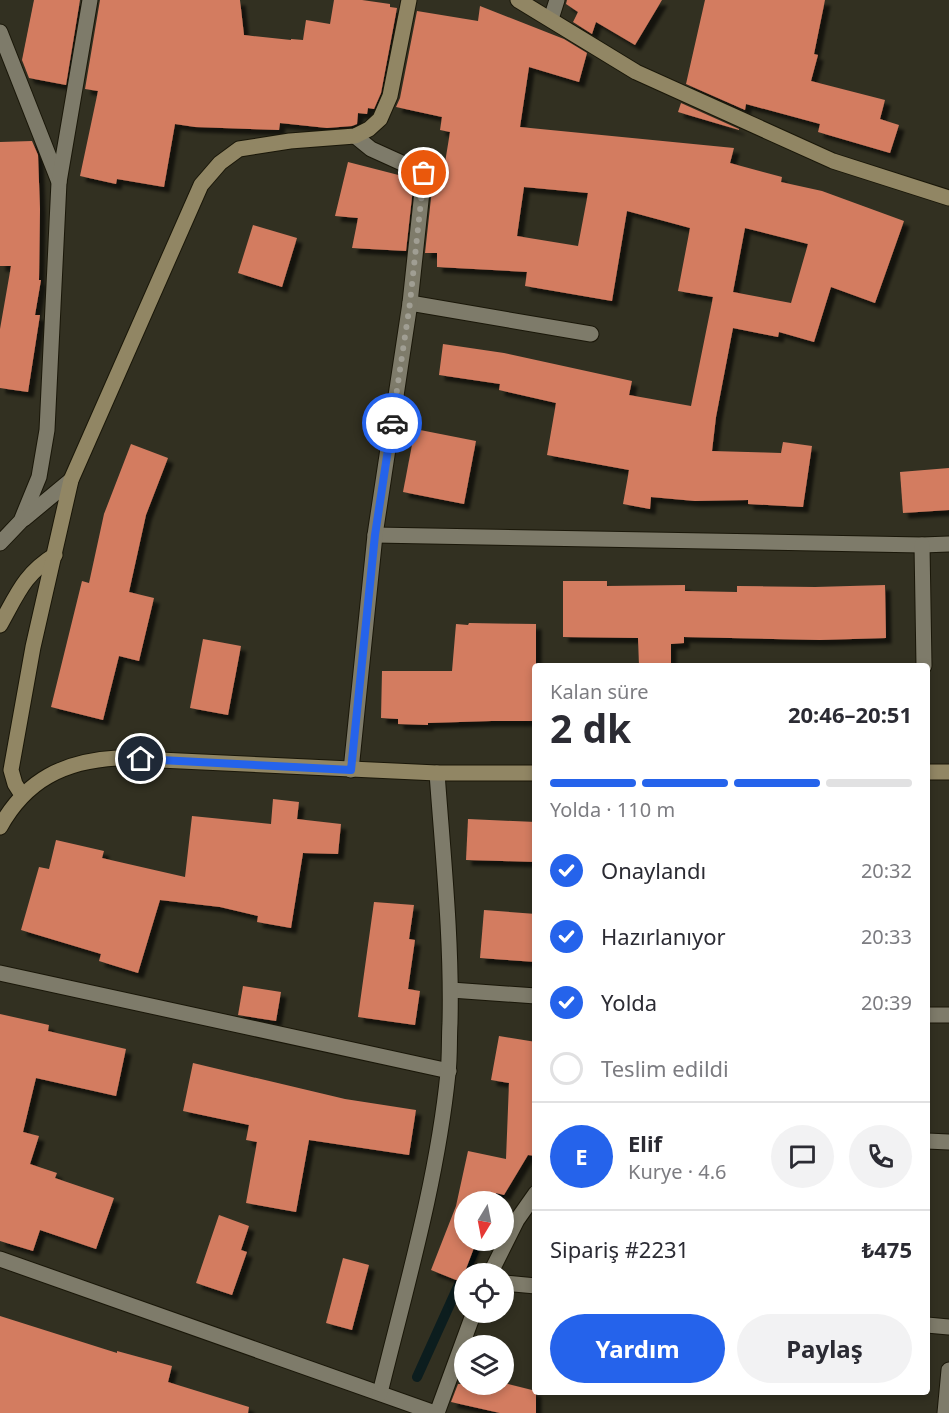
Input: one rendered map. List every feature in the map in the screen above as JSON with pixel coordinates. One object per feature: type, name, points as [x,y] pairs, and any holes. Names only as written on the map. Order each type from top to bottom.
[{"type":"street","points":[[21,521],[39,477],[47,430],[59,182],[90,0]]},
{"type":"street","points":[[22,795],[15,784],[11,770],[33,647],[71,480],[201,185],[220,164],[239,149],[290,141],[355,136],[369,129],[380,119],[386,108],[409,0]]},
{"type":"street","points":[[518,0],[636,72],[833,161],[949,198]]},
{"type":"street","points":[[551,19],[557,0]]},
{"type":"street","points":[[0,32],[59,182]]},
{"type":"street","points":[[351,770],[375,535],[410,303],[424,173],[371,149],[355,136]]},
{"type":"street","points":[[410,303],[591,334]]},
{"type":"street","points":[[0,543],[21,521],[71,480]]},
{"type":"street","points":[[375,535],[922,546],[949,544]]},
{"type":"street","points":[[922,546],[924,663]]},
{"type":"street","points":[[0,625],[26,579],[40,565],[55,555]]},
{"type":"street","points":[[0,827],[22,795],[39,781],[66,767],[93,759],[437,773],[532,773]]},
{"type":"street","points":[[930,772],[949,772]]},
{"type":"street","points":[[380,1393],[427,1202],[439,1141],[448,1071],[451,990],[437,773]]},
{"type":"street","points":[[0,973],[448,1071]]},
{"type":"street","points":[[451,990],[532,996]]},
{"type":"street","points":[[930,1015],[949,1016]]},
{"type":"street","points":[[930,1141],[949,1142]]},
{"type":"street","points":[[496,1263],[517,1220],[532,1199]]},
{"type":"street","points":[[0,1258],[436,1413],[470,1323]]},
{"type":"street","points":[[514,1284],[532,1286]]},
{"type":"street","points":[[930,1325],[949,1327]]},
{"type":"street","points":[[945,1413],[949,1370]]},
{"type":"building","points":[[34,0],[80,0],[66,85],[29,78],[22,60]]},
{"type":"building","points":[[100,0],[240,0],[244,35],[291,40],[303,40],[306,20],[330,24],[334,0],[362,0],[390,4],[390,7],[397,8],[381,93],[374,109],[368,108],[367,114],[358,113],[357,124],[327,128],[280,123],[279,130],[195,127],[175,124],[164,187],[117,179],[116,184],[80,176],[98,91],[85,89]]},
{"type":"building","points":[[567,0],[662,0],[635,45],[596,22],[592,34],[573,22],[578,12],[566,4]]},
{"type":"building","points":[[705,0],[825,0],[814,54],[818,55],[811,81],[885,100],[880,119],[899,125],[890,153],[818,132],[820,124],[746,104],[745,110],[686,84]]},
{"type":"building","points":[[480,6],[564,39],[587,53],[579,82],[529,67],[520,127],[734,148],[730,163],[782,177],[781,182],[822,191],[904,221],[875,303],[831,287],[814,342],[779,332],[778,337],[733,328],[712,451],[781,453],[783,442],[812,446],[803,507],[748,504],[748,500],[695,501],[651,497],[650,509],[623,504],[629,470],[547,455],[556,403],[499,390],[500,384],[439,375],[443,344],[504,353],[632,381],[629,395],[691,406],[713,297],[678,291],[690,228],[627,211],[612,301],[525,286],[527,272],[437,267],[437,253],[425,253],[433,180],[442,181],[450,132],[440,130],[442,117],[396,107],[400,98],[417,11],[478,21]],"holes":[[[524,187],[588,193],[578,246],[517,236]],[[745,228],[808,244],[791,303],[733,292]]]},
{"type":"building","points":[[681,103],[739,129],[739,130],[678,112]]},
{"type":"building","points":[[32,141],[38,155],[39,280],[41,280],[35,315],[40,315],[28,392],[0,388],[0,329],[11,266],[0,266],[0,142]]},
{"type":"building","points":[[348,162],[414,179],[406,251],[352,248],[358,218],[335,216]]},
{"type":"building","points":[[253,225],[297,238],[282,287],[238,273]]},
{"type":"building","points":[[415,429],[476,441],[464,504],[403,492]]},
{"type":"building","points":[[131,444],[168,458],[146,515],[129,592],[154,598],[139,661],[119,656],[103,720],[51,707],[82,581],[89,583],[104,514]]},
{"type":"building","points":[[949,468],[949,510],[903,513],[900,472]]},
{"type":"building","points":[[563,581],[607,581],[607,586],[685,585],[685,591],[737,592],[737,586],[885,585],[886,638],[820,640],[684,637],[684,643],[671,644],[671,663],[639,663],[638,638],[563,637]]},
{"type":"building","points":[[469,623],[536,624],[536,663],[532,663],[532,721],[428,723],[428,725],[398,724],[398,719],[381,718],[382,671],[452,671],[456,624],[468,625]]},
{"type":"building","points":[[203,639],[241,646],[228,715],[190,708]]},
{"type":"building","points":[[273,799],[299,802],[297,819],[341,824],[338,854],[303,853],[291,928],[257,922],[258,916],[220,907],[160,900],[138,973],[99,961],[101,954],[21,930],[39,867],[49,869],[56,840],[104,851],[102,858],[185,877],[192,816],[271,824]]},
{"type":"building","points":[[468,819],[532,822],[532,862],[466,860]]},
{"type":"building","points":[[374,902],[414,905],[409,939],[415,940],[408,989],[420,991],[415,1025],[358,1017]]},
{"type":"building","points":[[484,910],[532,914],[532,962],[480,958]]},
{"type":"building","points":[[243,986],[281,992],[276,1021],[238,1015]]},
{"type":"building","points":[[0,1014],[49,1025],[48,1031],[126,1049],[116,1096],[36,1078],[23,1132],[39,1136],[30,1164],[57,1173],[55,1178],[114,1198],[96,1249],[40,1230],[33,1251],[0,1241]]},
{"type":"building","points":[[499,1036],[532,1041],[532,1156],[528,1155],[506,1191],[459,1191],[468,1151],[506,1159],[509,1083],[491,1080]]},
{"type":"building","points":[[193,1063],[345,1099],[416,1110],[409,1155],[309,1140],[296,1212],[246,1203],[257,1142],[246,1140],[249,1125],[183,1111]]},
{"type":"building","points":[[454,1211],[454,1251],[473,1251],[468,1263],[454,1263],[454,1279],[431,1270]]},
{"type":"building","points":[[219,1215],[249,1226],[241,1250],[247,1252],[232,1295],[196,1283]]},
{"type":"building","points":[[343,1258],[369,1265],[352,1330],[326,1323]]},
{"type":"building","points":[[0,1316],[117,1353],[117,1351],[172,1366],[168,1382],[249,1407],[248,1413],[0,1413]]},
{"type":"building","points":[[514,1386],[532,1390],[532,1395],[536,1395],[536,1413],[500,1413],[451,1402],[454,1394],[514,1395]]},
{"type":"waterway","points":[[501,1191],[506,1181]]},
{"type":"waterway","points":[[417,1377],[474,1251]]},
{"type":"way so far","points":[[392,423],[410,303],[424,173]]},
{"type":"route","points":[[141,759],[351,770],[375,535],[392,423]]}]
